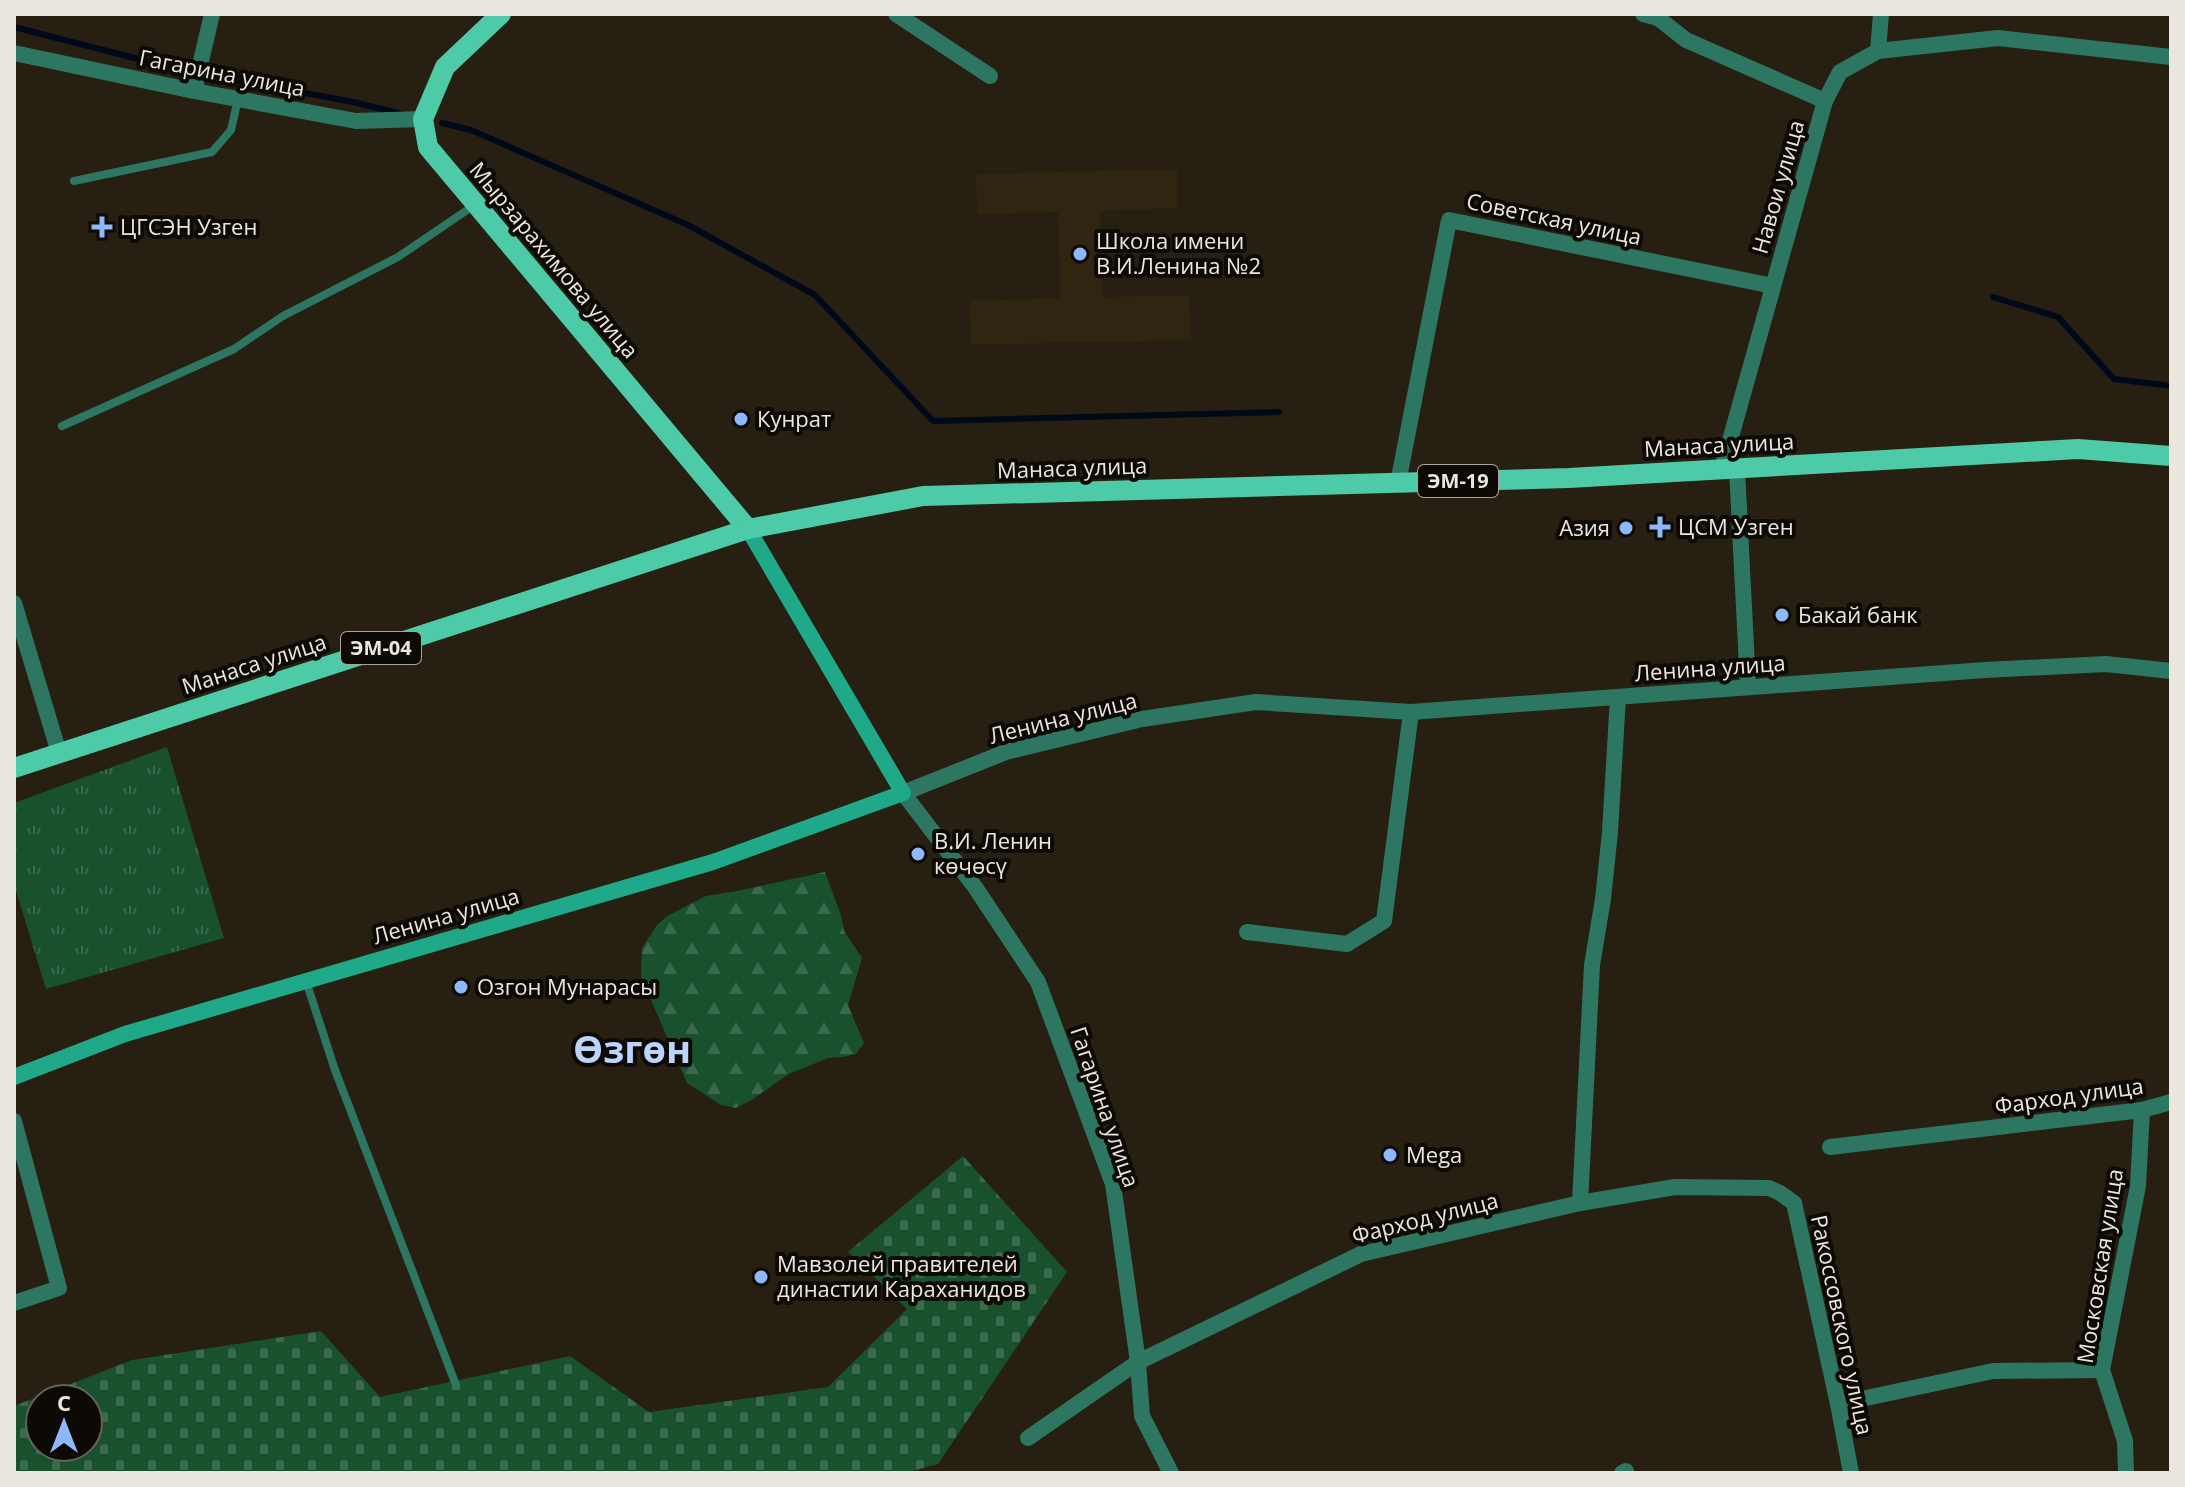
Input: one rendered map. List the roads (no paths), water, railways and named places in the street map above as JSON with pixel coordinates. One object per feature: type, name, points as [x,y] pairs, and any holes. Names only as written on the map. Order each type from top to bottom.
[{"type":"main road","points":[[423,119],[445,67],[501,14]]},
{"type":"main road","name":"Мырзарахимова улица","points":[[423,119],[428,147],[748,529]]},
{"type":"main road","name":"Манаса улица","points":[[14,768],[748,529],[923,496],[1569,478],[2078,449],[2171,456]]},
{"type":"main road","points":[[748,529],[903,793]]},
{"type":"main road","name":"Ленина улица","points":[[14,1077],[125,1034],[713,862],[903,793]]},
{"type":"street","points":[[194,91],[212,14]]},
{"type":"street","points":[[896,14],[990,76]]},
{"type":"street","points":[[1878,51],[1881,14]]},
{"type":"street","name":"Навои улица","points":[[1653,15],[1686,40],[1825,101],[1773,286],[1730,469],[1748,687]]},
{"type":"street","points":[[1825,101],[1840,72],[1878,51],[1998,38],[2171,57]]},
{"type":"street","name":"Гагарина улица","points":[[14,53],[356,121],[423,119]]},
{"type":"street","name":"Советская улица","points":[[1398,483],[1449,220],[1773,286]]},
{"type":"street","points":[[14,603],[59,753]]},
{"type":"street","name":"Ленина улица","points":[[903,793],[1006,752],[1142,719],[1256,702],[1411,712],[1985,670],[2106,664],[2171,671]]},
{"type":"street","points":[[1580,1203],[1592,965],[1610,832],[1618,697]]},
{"type":"street","points":[[1247,932],[1347,944],[1384,921],[1411,712]]},
{"type":"street","name":"Гагарина улица","points":[[903,793],[975,887],[1038,982],[1113,1184],[1138,1362],[1142,1416],[1171,1473]]},
{"type":"street","name":"Фарход улица","points":[[1830,1147],[2142,1110],[2171,1102]]},
{"type":"street","name":"Московская улица","points":[[2126,1473],[2125,1441],[2102,1370],[2138,1186],[2142,1110]]},
{"type":"street","points":[[14,1121],[59,1288],[14,1303]]},
{"type":"street","name":"Фарход улица","points":[[1028,1438],[1138,1362],[1361,1254],[1580,1203],[1675,1187],[1769,1188],[1780,1193]]},
{"type":"street","name":"Ракоссовского улица","points":[[1780,1193],[1794,1203],[1851,1473]]},
{"type":"street","points":[[1838,1404],[1993,1371],[2102,1370]]},
{"type":"lane","points":[[74,181],[212,152],[231,130],[238,99]]},
{"type":"lane","points":[[62,426],[234,349],[283,316],[398,257],[476,204]]},
{"type":"lane","points":[[305,980],[335,1070],[456,1385]]},
{"type":"waterway","points":[[14,27],[181,70]]},
{"type":"waterway","points":[[213,76],[402,114]]},
{"type":"waterway","points":[[442,123],[471,130],[688,225],[815,295],[933,421],[1279,412]]},
{"type":"waterway","points":[[1993,297],[2058,317],[2114,379],[2171,386]]},
{"type":"place","name":"ЦГСЭН Узген","points":[[102,227]]},
{"type":"place","name":"Школа имени В.И.Ленина №2","points":[[1080,254]]},
{"type":"place","name":"Кунрат","points":[[741,419]]},
{"type":"place","name":"ЦСМ Узген","points":[[1660,527]]},
{"type":"place","name":"Азия","points":[[1626,528]]},
{"type":"place","name":"Бакай банк","points":[[1782,615]]},
{"type":"place","name":"В.И. Ленин көчөсү","points":[[918,854]]},
{"type":"place","name":"Озгон Мунарасы","points":[[461,987]]},
{"type":"place","name":"Mega","points":[[1390,1155]]},
{"type":"place","name":"Мавзолей правителей династии Караханидов","points":[[761,1277]]},
{"type":"district","name":"Өзгөн","points":[[632,1050]]}]
